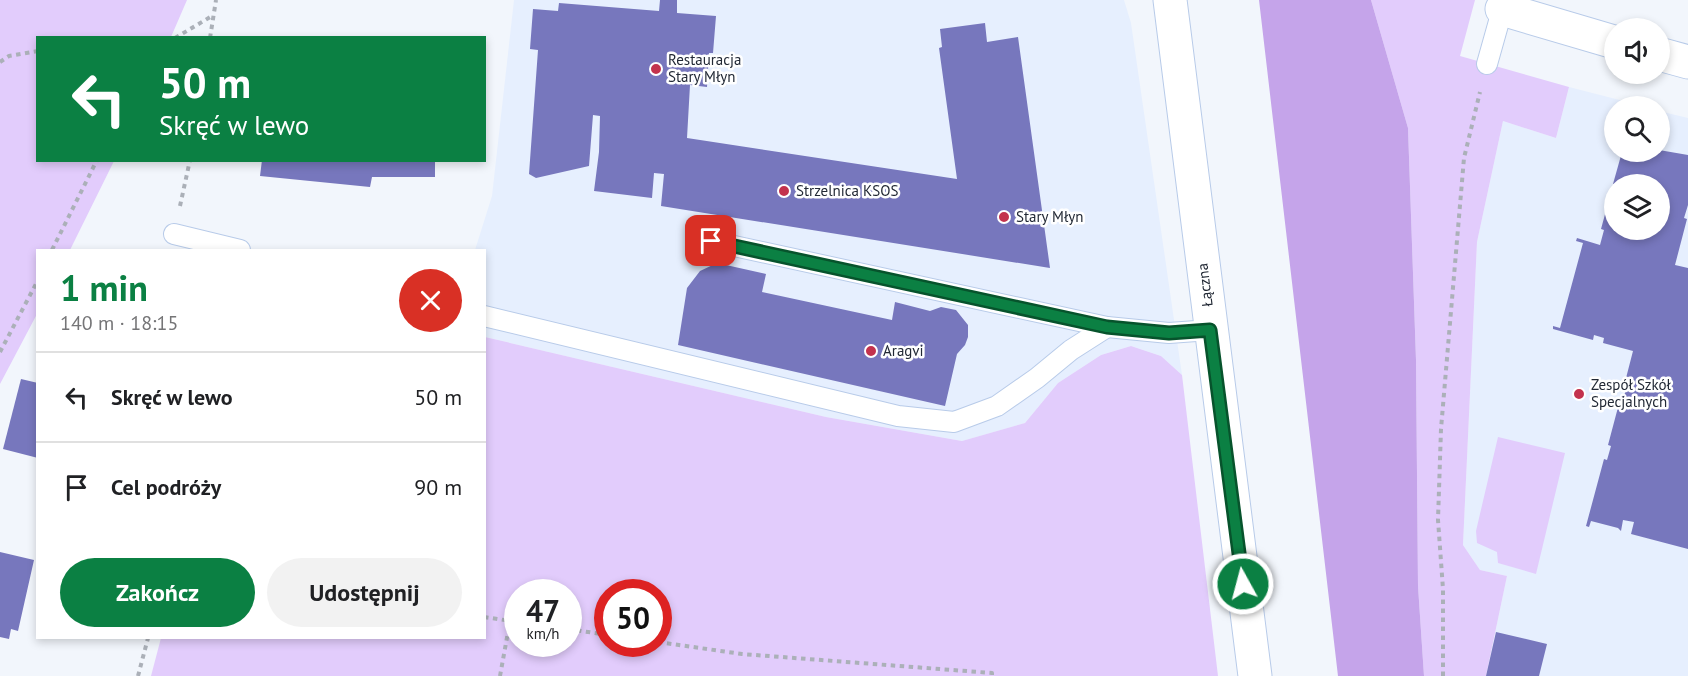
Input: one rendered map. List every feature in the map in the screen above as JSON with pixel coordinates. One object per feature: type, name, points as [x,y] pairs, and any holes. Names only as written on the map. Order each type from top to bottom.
[{"type":"main road","name":"Łączna","points":[[1170,0],[1255,676]]},
{"type":"main road","points":[[1504,4],[1604,39]]},
{"type":"main road","points":[[1670,57],[1688,62]]},
{"type":"lane","points":[[1487,64],[1504,4]]},
{"type":"lane","points":[[174,234],[236,249]]},
{"type":"lane","points":[[711,241],[1107,327],[1169,333],[1210,330]]},
{"type":"lane","points":[[486,316],[898,416],[954,422],[997,406],[1037,378],[1071,350],[1107,327]]},
{"type":"path","points":[[210,36],[216,0]]},
{"type":"path","points":[[178,36],[212,16]]},
{"type":"path","points":[[0,62],[9,56],[36,51]]},
{"type":"path","points":[[1443,676],[1443,589],[1438,520],[1441,429],[1464,158],[1487,64]]},
{"type":"path","points":[[52,249],[96,162]]},
{"type":"path","points":[[0,352],[36,284]]},
{"type":"path","points":[[486,617],[504,620]]},
{"type":"path","points":[[138,676],[148,639]]},
{"type":"path","points":[[672,644],[742,654],[992,674],[992,676]]},
{"type":"path","points":[[500,676],[504,653]]},
{"type":"shaded area","points":[[0,0],[187,0],[171,36],[36,36],[36,162],[114,162],[70,249],[36,249],[36,316],[0,384]]},
{"type":"shaded area","points":[[514,0],[1124,0],[1131,23],[1182,375],[1161,356],[1131,346],[1101,355],[1058,383],[1025,423],[962,441],[826,417],[486,337],[486,249],[475,249],[492,196]]},
{"type":"shaded area","points":[[1259,0],[1371,0],[1408,128],[1416,360],[1418,586],[1424,676],[1338,676]]},
{"type":"shaded area","points":[[1371,0],[1475,0],[1460,56],[1569,87],[1556,138],[1503,121],[1477,242],[1463,545],[1480,570],[1507,576],[1486,676],[1424,676],[1418,586],[1416,360],[1408,128]]},
{"type":"shaded area","name":"Zespół Szkół Specjalnych","points":[[1569,87],[1604,96],[1604,162],[1670,162],[1670,114],[1688,118],[1688,676],[1486,676],[1507,576],[1480,570],[1463,545],[1477,242],[1503,121],[1556,138]]},
{"type":"shaded area","points":[[486,337],[826,417],[962,441],[1025,423],[1058,383],[1101,355],[1131,346],[1161,356],[1182,375],[1218,676],[151,676],[161,639],[486,639]]},
{"type":"shaded area","points":[[1498,437],[1565,453],[1536,574],[1498,563],[1497,552],[1477,543],[1476,531]]},
{"type":"building","points":[[660,0],[677,0],[677,13],[716,16],[713,53],[709,53],[707,87],[690,85],[687,138],[957,179],[939,48],[942,47],[940,29],[985,23],[987,42],[1018,37],[1050,268],[661,206],[664,174],[654,173],[652,198],[594,191],[599,152],[600,116],[593,115],[589,166],[536,178],[529,174],[538,50],[530,49],[533,9],[558,11],[559,3],[659,11]]},
{"type":"building","points":[[1670,152],[1688,155],[1688,205],[1684,218],[1687,219],[1675,265],[1688,268],[1688,549],[1631,534],[1634,522],[1623,520],[1621,531],[1618,528],[1591,521],[1589,527],[1586,526],[1604,459],[1607,460],[1611,446],[1608,445],[1621,396],[1624,396],[1628,383],[1625,382],[1633,351],[1603,343],[1604,338],[1594,335],[1593,340],[1553,329],[1553,326],[1560,328],[1583,243],[1576,241],[1577,238],[1600,245],[1604,230],[1604,240],[1670,240],[1670,174],[1616,174],[1619,162],[1670,162]]},
{"type":"building","points":[[262,162],[435,162],[435,177],[372,177],[370,187],[260,176]]},
{"type":"building","points":[[717,263],[766,274],[762,292],[892,320],[895,302],[930,311],[941,307],[956,310],[968,325],[968,337],[965,345],[957,354],[945,406],[678,345],[687,288],[700,271]]},
{"type":"building","points":[[21,379],[36,383],[36,457],[3,449]]},
{"type":"building","points":[[0,552],[34,560],[18,631],[11,629],[9,639],[0,637]]},
{"type":"building","points":[[1496,632],[1547,644],[1539,676],[1486,676]]},
{"type":"place","name":"Restauracja Stary Młyn","points":[[656,69]]},
{"type":"place","name":"Strzelnica KSOS","points":[[784,191]]},
{"type":"place","name":"Stary Młyn","points":[[1004,217]]},
{"type":"place","name":"Aragvi","points":[[871,351]]},
{"type":"place","name":"Zespół Szkół Specjalnych","points":[[1579,394]]},
{"type":"route","points":[[711,241],[1107,327],[1169,333],[1210,330],[1243,584]]}]
